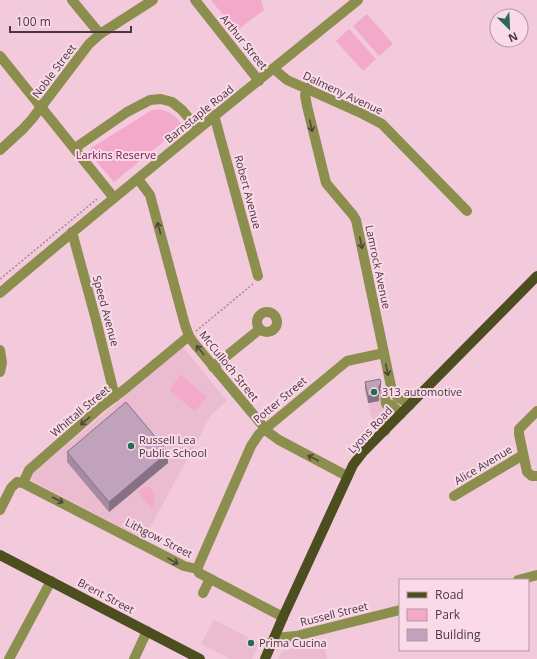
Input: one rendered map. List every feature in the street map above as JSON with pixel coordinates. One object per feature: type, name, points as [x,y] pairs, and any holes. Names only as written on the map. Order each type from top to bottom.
[{"type":"main road","name":"Lyons Road","points":[[265,659],[347,476],[363,452],[537,276]]},
{"type":"main road","name":"Brent Street","points":[[0,555],[200,659]]},
{"type":"street","points":[[72,0],[100,34]]},
{"type":"street","name":"Noble Street","points":[[0,150],[23,129],[80,54],[100,34],[153,0]]},
{"type":"street","name":"Arthur Street","points":[[195,0],[259,81]]},
{"type":"street","name":"Barnstaple Road","points":[[0,293],[72,232],[111,194],[138,179],[214,115],[259,81],[358,0]]},
{"type":"street","points":[[0,56],[111,194]]},
{"type":"street","name":"Dalmeny Avenue","points":[[274,69],[287,80],[308,88],[382,124],[467,211]]},
{"type":"street","name":"Lamrock Avenue","points":[[308,88],[305,95],[306,106],[326,183],[356,220],[392,391],[396,396],[410,405]]},
{"type":"street","points":[[74,148],[127,112],[150,100],[161,99],[172,102],[182,110],[198,129]]},
{"type":"street","name":"Robert Avenue","points":[[214,115],[258,276]]},
{"type":"street","name":"McCulloch Street","points":[[138,179],[145,187],[151,200],[189,336],[213,367],[265,428],[279,440],[347,476]]},
{"type":"street","name":"Speed Avenue","points":[[72,232],[115,397]]},
{"type":"street","points":[[213,367],[260,329]]},
{"type":"street","name":"Whittall Street","points":[[0,510],[11,488],[17,482],[23,483],[29,470],[101,407],[189,336]]},
{"type":"street","points":[[0,350],[2,363],[0,372]]},
{"type":"street","name":"Potter Street","points":[[197,569],[254,440],[265,428],[346,361],[384,353]]},
{"type":"street","points":[[386,400],[401,414]]},
{"type":"street","points":[[537,411],[519,429],[527,472],[532,476],[537,476]]},
{"type":"street","points":[[382,419],[385,430]]},
{"type":"street","name":"Alice Avenue","points":[[454,496],[524,455]]},
{"type":"street","name":"Lithgow Street","points":[[23,483],[184,566],[197,569],[199,573],[283,617]]},
{"type":"street","points":[[522,579],[537,575]]},
{"type":"street","points":[[203,593],[210,579]]},
{"type":"street","points":[[9,659],[51,581]]},
{"type":"street","name":"Russell Street","points":[[274,638],[296,636],[399,610]]},
{"type":"street","points":[[134,659],[147,631]]},
{"type":"path","points":[[0,279],[111,194]]},
{"type":"path","points":[[189,336],[256,282],[258,276]]},
{"type":"shaded area","name":"Russell Lea Public School","points":[[183,347],[227,401],[211,415],[144,539],[30,480],[30,476]]},
{"type":"shaded area","points":[[380,385],[386,414],[374,427],[365,389]]},
{"type":"shaded area","points":[[214,620],[259,643],[252,659],[230,659],[201,644]]},
{"type":"shaded area","points":[[324,640],[327,659],[278,659],[284,651]]},
{"type":"green space","points":[[211,0],[261,0],[264,10],[236,31]]},
{"type":"green space","points":[[367,14],[393,44],[379,56],[353,26]]},
{"type":"green space","points":[[349,29],[376,59],[363,71],[336,41]]},
{"type":"green space","name":"Larkins Reserve","points":[[152,110],[161,110],[172,114],[181,123],[180,128],[114,182],[90,154],[91,148]]},
{"type":"green space","points":[[181,375],[207,397],[195,411],[169,390]]},
{"type":"green space","points":[[144,487],[150,487],[153,492],[154,500],[152,509],[138,492]]},
{"type":"building","points":[[380,379],[381,383],[379,386],[379,394],[368,396],[365,382]]},
{"type":"building","points":[[126,402],[168,452],[109,502],[67,452]]},
{"type":"place","name":"313 automotive","points":[[374,392]]},
{"type":"place","name":"Russell Lea Public School","points":[[131,446]]},
{"type":"place","name":"Prima Cucina","points":[[251,643]]}]
